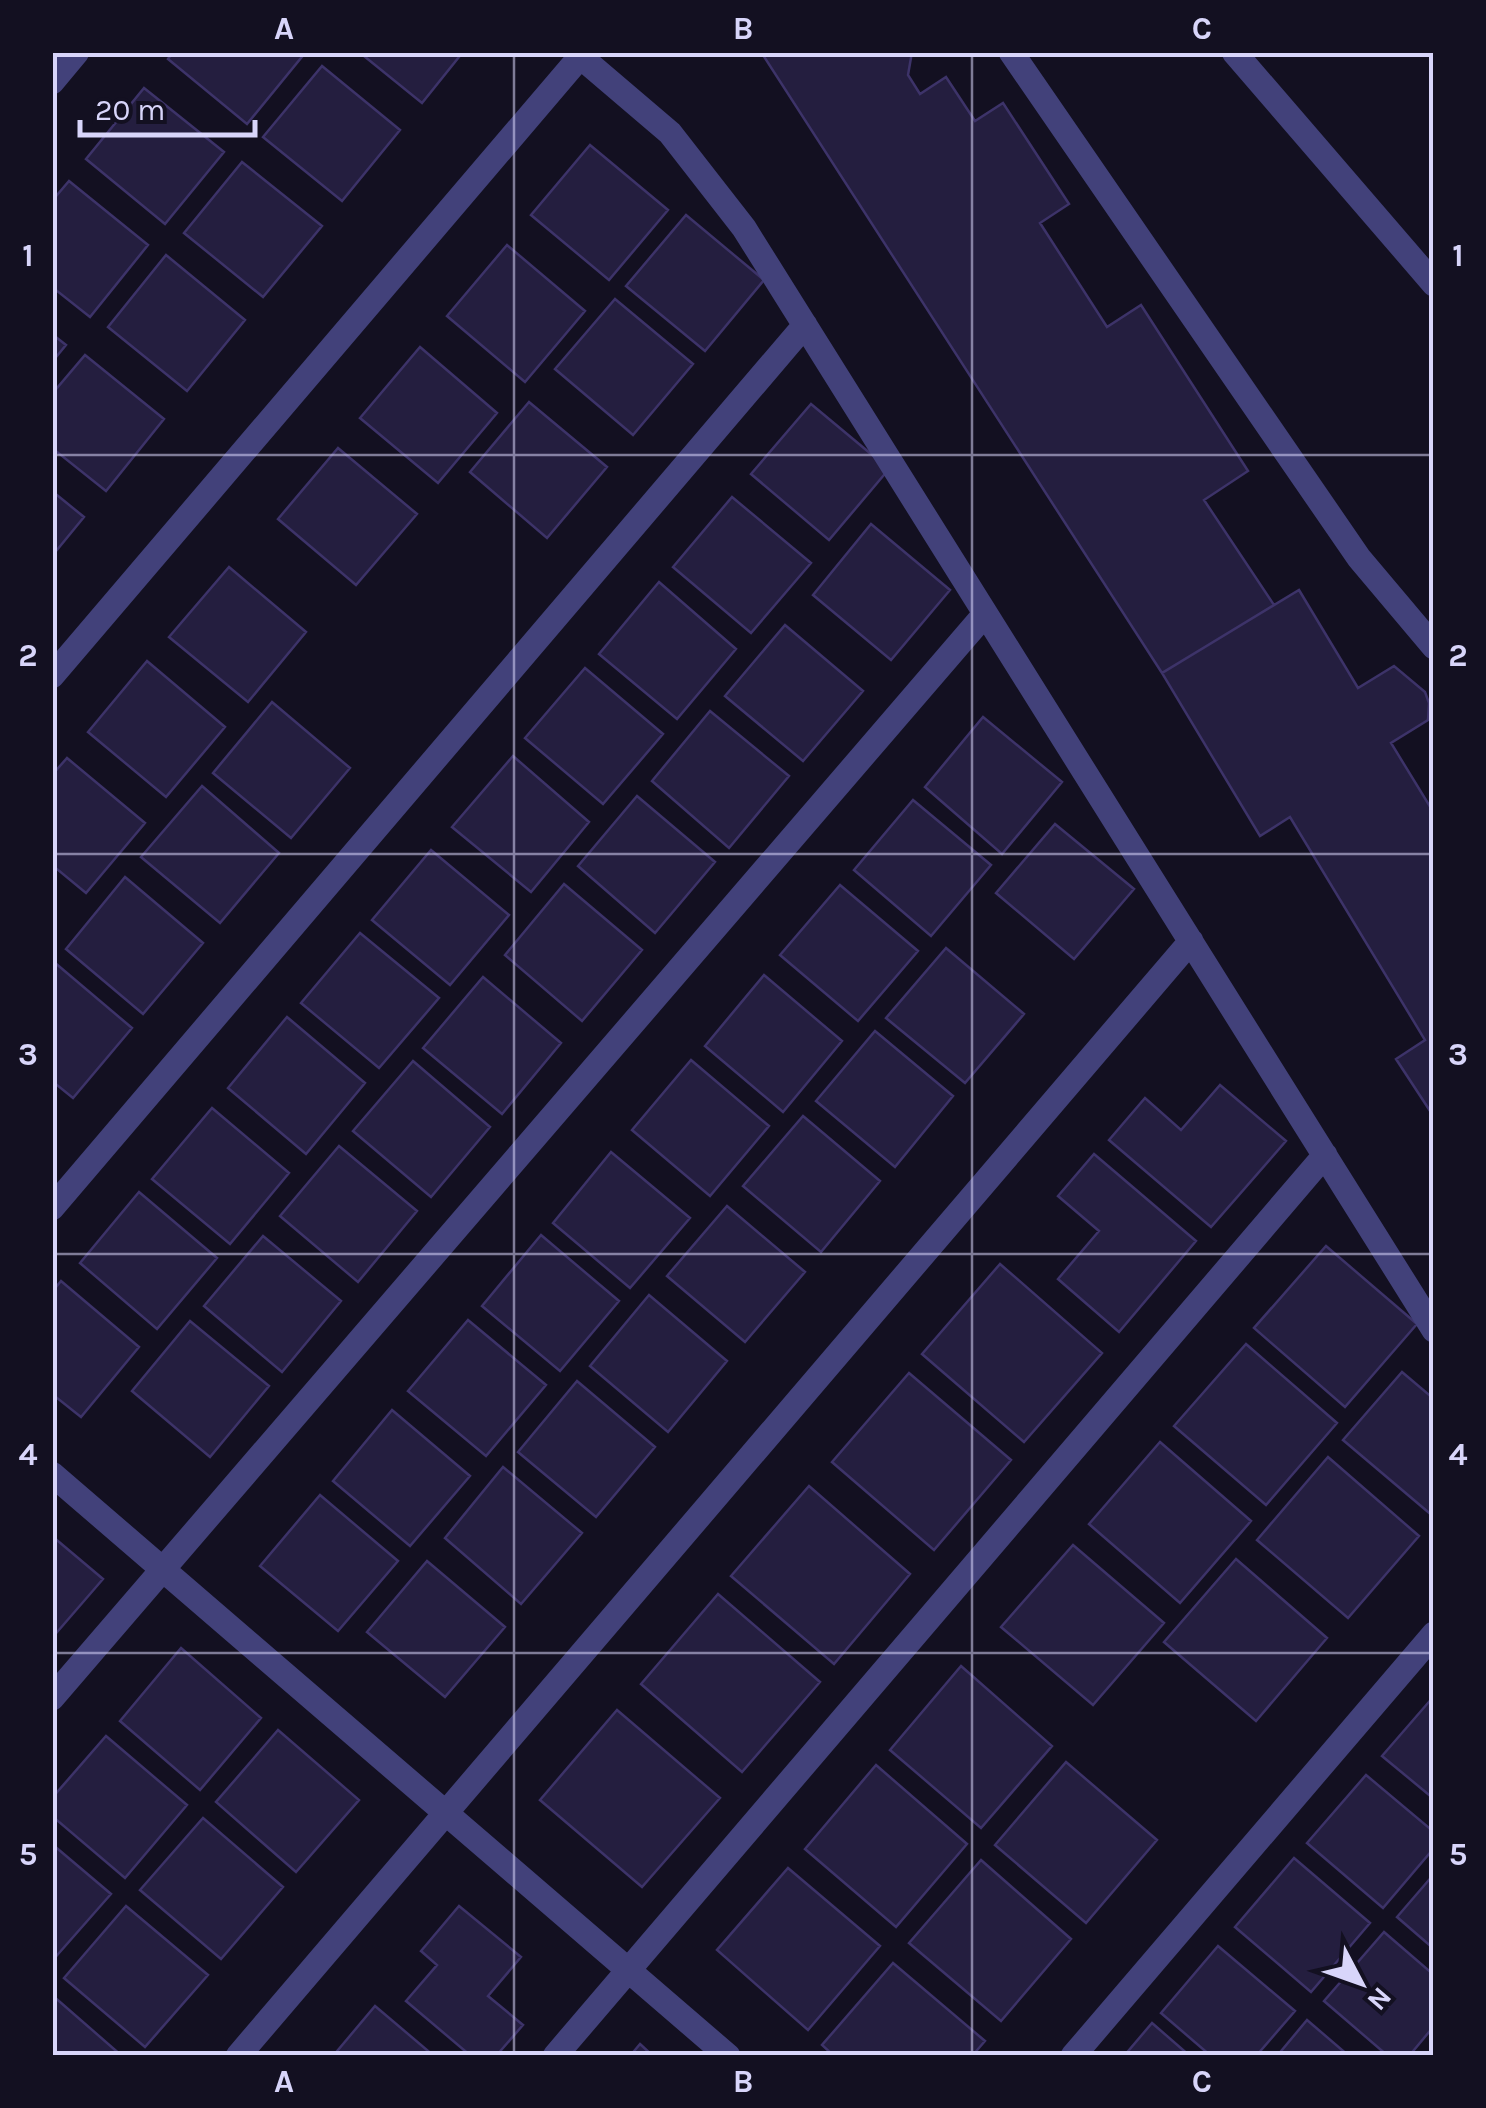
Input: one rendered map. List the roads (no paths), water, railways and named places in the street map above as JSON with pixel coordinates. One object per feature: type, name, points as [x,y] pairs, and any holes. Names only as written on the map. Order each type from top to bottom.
[{"type":"street","points":[[52,82],[77,52]]},
{"type":"street","points":[[1012,52],[1359,558],[1434,647]]},
{"type":"street","points":[[1234,52],[1434,284]]},
{"type":"street","points":[[52,676],[577,55],[670,133],[744,228],[1434,1330]]},
{"type":"street","points":[[52,1208],[805,325]]},
{"type":"street","points":[[52,1698],[986,614]]},
{"type":"street","points":[[238,2056],[1191,942]]},
{"type":"street","points":[[555,2056],[1325,1155]]},
{"type":"street","points":[[52,1474],[728,2056]]},
{"type":"street","points":[[1073,2056],[1434,1634]]}]
